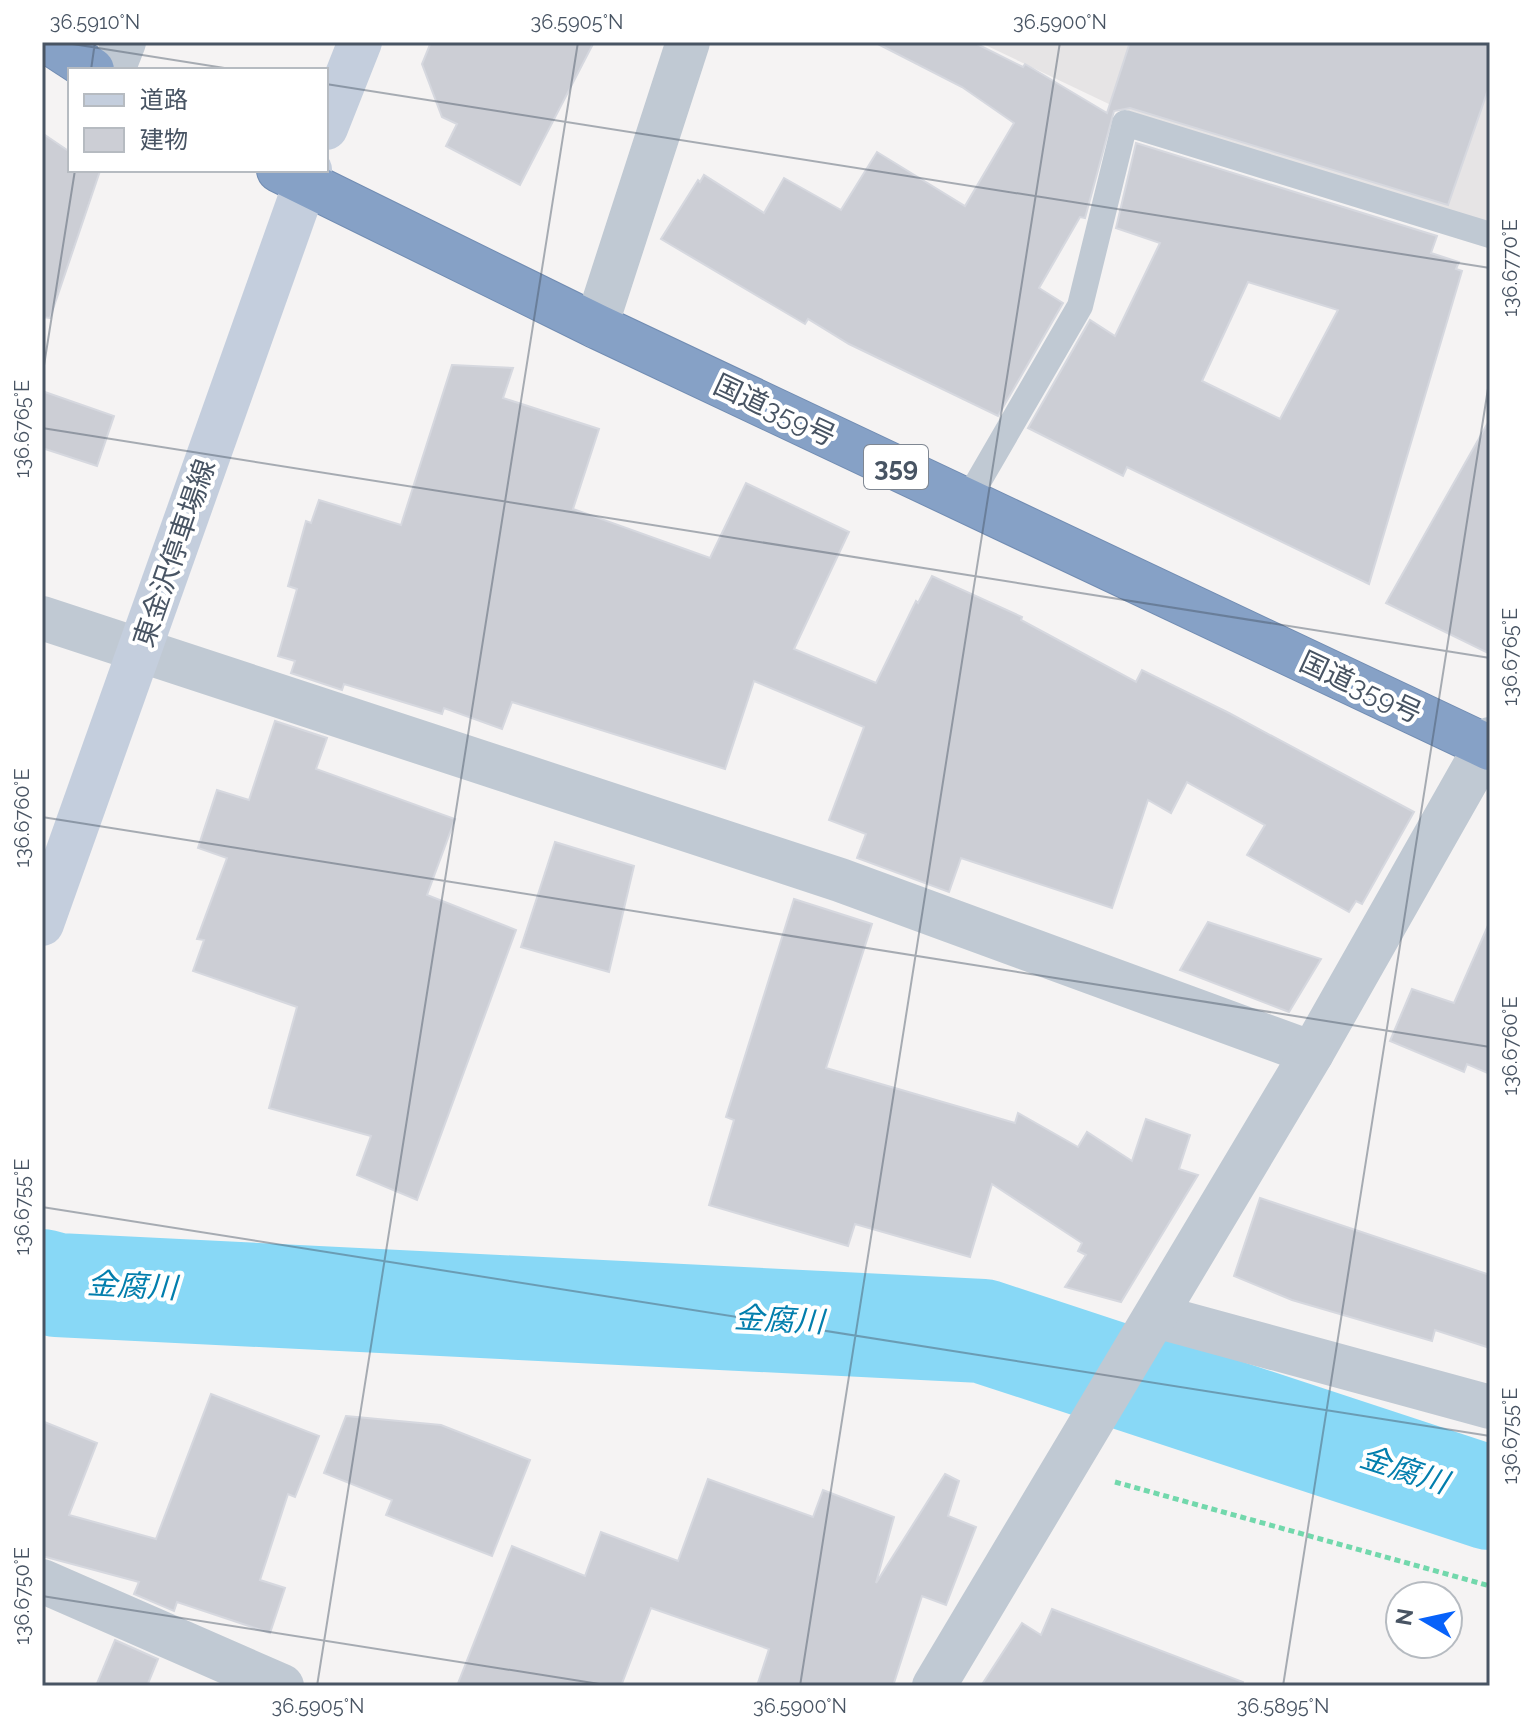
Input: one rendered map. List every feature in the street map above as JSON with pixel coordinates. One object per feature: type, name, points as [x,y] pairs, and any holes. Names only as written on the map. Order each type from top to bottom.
[{"type":"highway","points":[[49,42],[89,68]]},
{"type":"highway","name":"国道359号","points":[[298,174],[596,326],[1488,744]]},
{"type":"main road","points":[[328,123],[360,42]]},
{"type":"main road","name":"東金沢停車場線","points":[[42,924],[140,649],[298,174]]},
{"type":"street","points":[[114,68],[124,42]]},
{"type":"street","points":[[596,326],[688,42]]},
{"type":"street","points":[[42,618],[840,880],[1312,1053]]},
{"type":"street","points":[[934,1686],[1312,1053],[1488,744]]},
{"type":"street","points":[[1151,1323],[1490,1407]]},
{"type":"street","points":[[42,1581],[282,1686]]},
{"type":"lane","points":[[967,501],[1080,306],[1125,123],[1490,235]]},
{"type":"path","points":[[1070,1459],[1490,1586]]},
{"type":"shaded area","points":[[979,42],[1490,42],[1490,218],[1486,231],[1111,105]]},
{"type":"building","points":[[431,42],[594,42],[520,185],[446,146],[457,124],[442,117],[422,64]]},
{"type":"building","points":[[874,42],[973,42],[1023,67],[1025,64],[1107,113],[1130,42],[1490,42],[1490,84],[1448,205],[1130,108],[1114,111],[1085,218],[1080,217],[1039,288],[1063,303],[998,416],[849,344],[808,319],[805,324],[661,239],[704,175],[764,213],[784,178],[841,210],[877,152],[965,206],[1014,123],[962,87]]},
{"type":"building","points":[[42,133],[68,151],[68,172],[100,172],[50,318],[42,317]]},
{"type":"building","points":[[1136,143],[1437,236],[1431,253],[1459,262],[1456,269],[1462,271],[1369,584],[1127,467],[1123,476],[1028,428],[1090,320],[1115,336],[1160,243],[1116,228]],"holes":[[[1248,282],[1338,310],[1280,419],[1202,381]]]},
{"type":"building","points":[[452,365],[513,368],[503,398],[599,429],[573,509],[710,558],[746,483],[849,532],[794,649],[876,683],[916,601],[918,603],[932,576],[1022,617],[1021,620],[1136,682],[1142,670],[1414,812],[1362,904],[1356,901],[1349,912],[1247,855],[1265,825],[1187,782],[1171,813],[1148,800],[1112,908],[961,858],[949,892],[857,858],[866,834],[829,820],[864,727],[754,681],[725,769],[512,702],[502,729],[444,708],[442,714],[344,684],[342,690],[291,673],[295,661],[278,656],[297,589],[288,586],[306,521],[311,523],[319,500],[401,525]]},
{"type":"building","points":[[42,391],[114,416],[97,466],[42,448]]},
{"type":"building","points":[[1490,419],[1490,654],[1386,603]]},
{"type":"building","points":[[275,721],[327,738],[316,769],[455,819],[427,895],[516,930],[417,1200],[357,1175],[371,1136],[269,1108],[297,1007],[193,971],[204,940],[197,939],[227,858],[198,848],[217,790],[249,800]]},
{"type":"building","points":[[555,842],[634,866],[609,972],[521,947]]},
{"type":"building","points":[[794,899],[872,924],[826,1068],[1015,1123],[1018,1113],[1078,1147],[1087,1132],[1132,1161],[1146,1119],[1190,1135],[1179,1169],[1198,1175],[1121,1302],[1065,1287],[1086,1255],[1078,1251],[1082,1243],[992,1184],[970,1257],[855,1224],[848,1246],[709,1205],[734,1120],[726,1117]]},
{"type":"building","points":[[1490,921],[1490,1074],[1467,1064],[1464,1072],[1390,1041],[1412,989],[1454,1003]]},
{"type":"building","points":[[1208,922],[1321,959],[1289,1012],[1180,970]]},
{"type":"building","points":[[1260,1198],[1490,1275],[1490,1348],[1435,1330],[1432,1341],[1292,1300],[1234,1276]]},
{"type":"building","points":[[211,1394],[319,1436],[295,1497],[288,1494],[260,1580],[285,1588],[270,1633],[177,1602],[174,1611],[134,1594],[139,1582],[42,1556],[42,1421],[97,1443],[69,1515],[156,1539]]},
{"type":"building","points":[[346,1416],[441,1425],[530,1460],[492,1556],[386,1515],[392,1500],[324,1473]]},
{"type":"building","points":[[945,1474],[959,1481],[948,1516],[976,1527],[946,1605],[922,1596],[893,1686],[757,1686],[769,1649],[651,1608],[621,1686],[457,1686],[512,1546],[585,1576],[601,1532],[678,1561],[708,1479],[813,1517],[823,1490],[894,1517],[876,1583]]},
{"type":"building","points":[[1052,1609],[1243,1682],[1242,1686],[981,1686],[1022,1623],[1041,1635]]},
{"type":"building","points":[[115,1640],[158,1659],[147,1686],[96,1686]]},
{"type":"waterway","name":"金腐川","points":[[42,1281],[57,1285],[983,1331],[1490,1498]]}]
